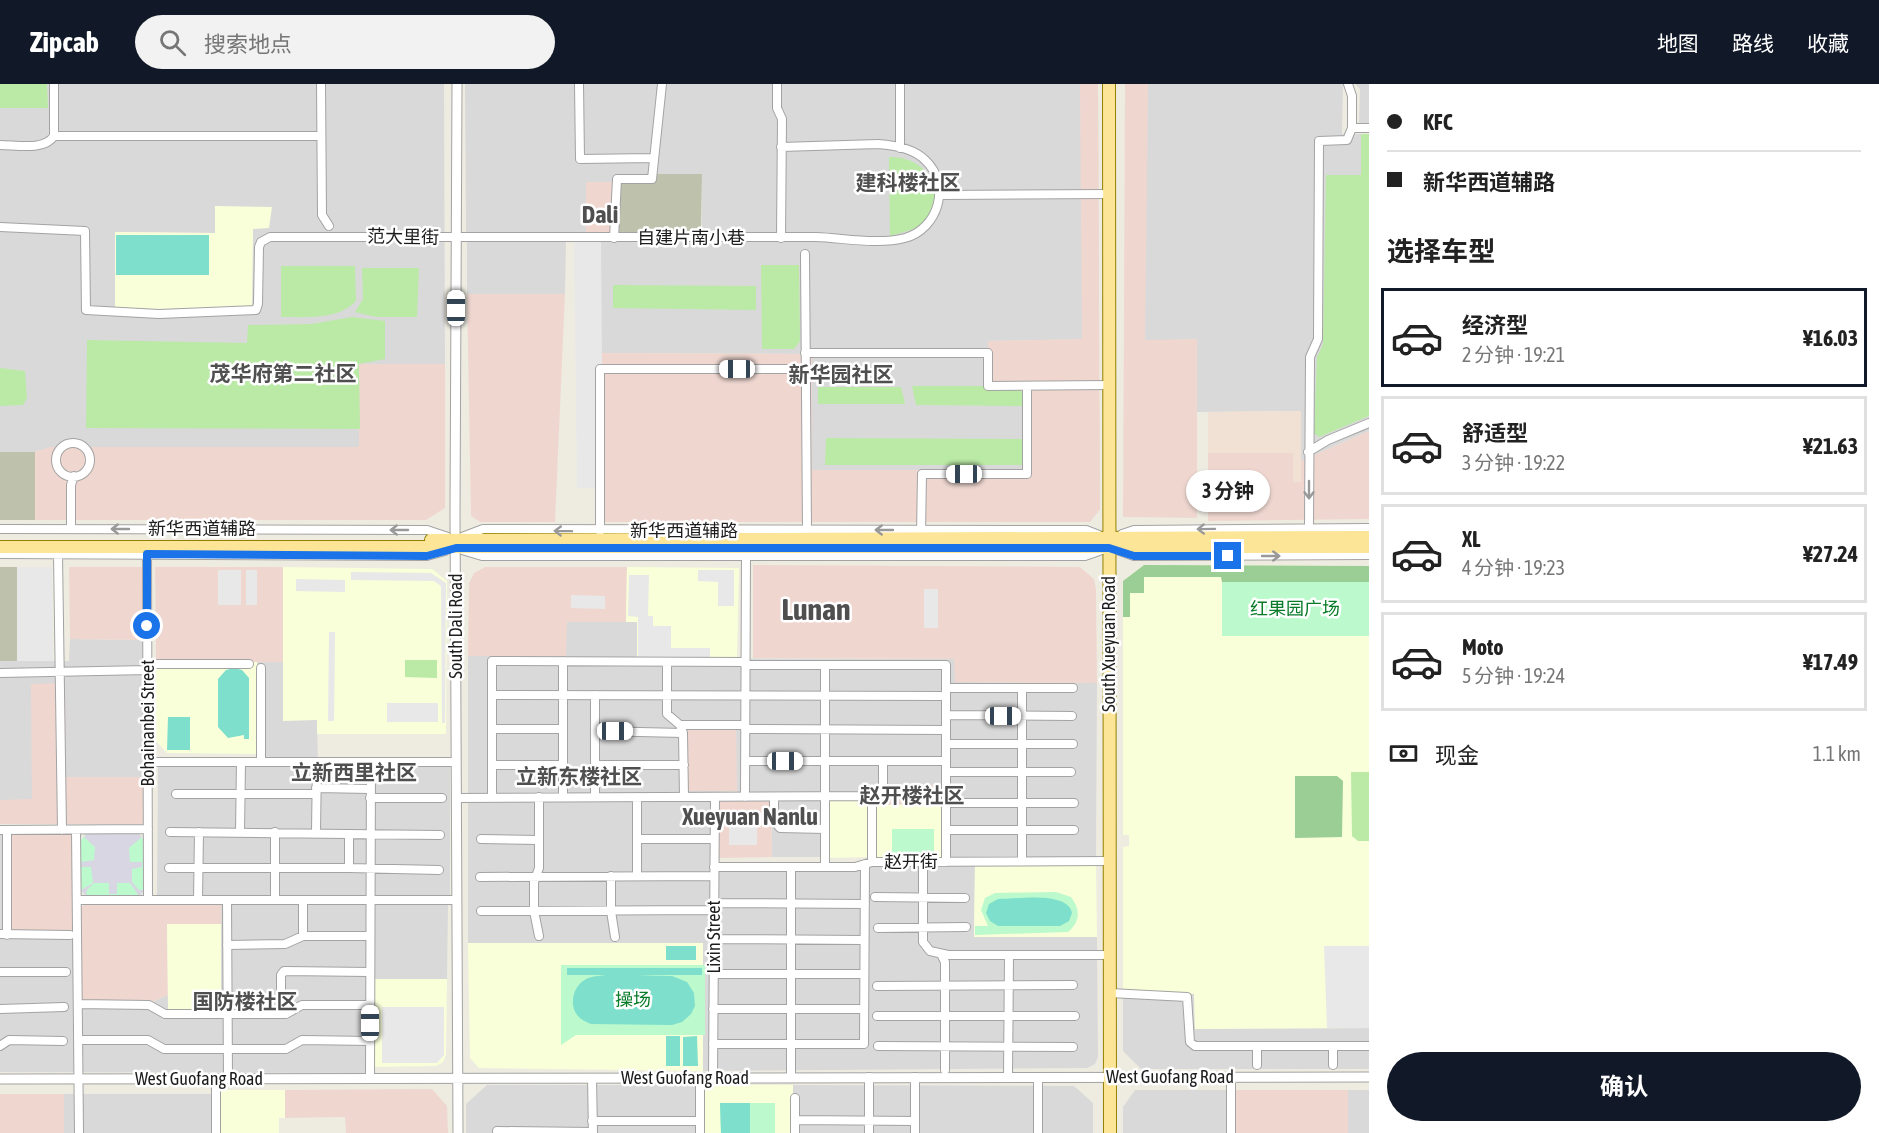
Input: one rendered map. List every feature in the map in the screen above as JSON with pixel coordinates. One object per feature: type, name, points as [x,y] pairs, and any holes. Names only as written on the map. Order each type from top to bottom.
[{"type":"main road","name":"South Xueyuan Road","points":[[1109,84],[1110,1133]]},
{"type":"main road","points":[[0,547],[147,550],[921,535],[1109,543],[1369,537]]},
{"type":"main road","points":[[0,539],[456,544],[1109,543],[1369,547]]},
{"type":"street","points":[[54,84],[54,136]]},
{"type":"street","points":[[321,84],[322,215],[329,226]]},
{"type":"street","name":"South Dali Road","points":[[457,84],[458,1133]]},
{"type":"street","points":[[579,84],[580,159],[652,158]]},
{"type":"street","points":[[614,238],[617,179],[652,178],[652,158],[662,84]]},
{"type":"street","points":[[777,84],[777,108],[782,119],[782,238]]},
{"type":"street","points":[[900,84],[900,148]]},
{"type":"street","points":[[1309,528],[1310,357],[1318,339],[1319,141],[1347,140],[1352,128],[1352,96],[1348,84]]},
{"type":"street","points":[[1352,128],[1369,128]]},
{"type":"street","points":[[0,146],[44,145],[54,136],[321,136]]},
{"type":"street","points":[[781,147],[878,144],[900,148],[928,163],[936,177],[939,195],[1110,194]]},
{"type":"street","name":"自建片南小巷","points":[[456,239],[884,240],[905,238],[927,225],[937,209],[939,195]]},
{"type":"street","name":"范大里街","points":[[0,228],[86,231],[86,310],[159,314],[256,310],[259,247],[266,238],[456,239]]},
{"type":"street","points":[[805,254],[807,530]]},
{"type":"street","points":[[805,353],[988,353],[988,386],[1110,386]]},
{"type":"street","points":[[600,531],[600,369],[805,369]]},
{"type":"street","points":[[921,535],[922,474],[1027,474],[1028,386]]},
{"type":"street","points":[[1308,452],[1328,440],[1369,423]]},
{"type":"street","points":[[66,445],[81,445],[90,453],[91,463],[86,472],[74,476],[66,476],[58,470],[56,456],[66,445]]},
{"type":"street","points":[[71,529],[71,485],[74,476]]},
{"type":"street","name":"新华西道辅路","points":[[0,529],[427,530],[482,556],[1085,556],[1134,530],[1369,528]]},
{"type":"street","name":"新华西道辅路","points":[[456,544],[483,529],[807,530],[921,535]]},
{"type":"street","points":[[1109,543],[1134,556],[1369,555]]},
{"type":"street","name":"新华西道辅路","points":[[0,554],[147,550]]},
{"type":"street","name":"Bohainanbei Street","points":[[147,550],[148,899]]},
{"type":"street","points":[[58,554],[62,830]]},
{"type":"street","points":[[745,797],[746,555]]},
{"type":"street","points":[[563,661],[563,797]]},
{"type":"street","points":[[492,798],[492,662],[946,665],[946,862]]},
{"type":"street","points":[[667,662],[668,714],[680,725],[684,733],[684,797]]},
{"type":"street","points":[[0,673],[249,664]]},
{"type":"street","points":[[825,665],[825,867]]},
{"type":"street","points":[[261,668],[261,762]]},
{"type":"street","points":[[1022,688],[1022,861]]},
{"type":"street","points":[[492,694],[825,696],[1073,688]]},
{"type":"street","points":[[595,695],[595,797]]},
{"type":"street","points":[[946,715],[1072,716]]},
{"type":"street","points":[[680,725],[946,730]]},
{"type":"street","points":[[492,729],[563,729]]},
{"type":"street","points":[[595,731],[684,733]]},
{"type":"street","points":[[946,744],[1073,744]]},
{"type":"street","points":[[745,761],[946,761]]},
{"type":"street","points":[[456,798],[872,796],[884,787],[884,761]]},
{"type":"street","points":[[148,762],[456,762]]},
{"type":"street","points":[[240,832],[241,762]]},
{"type":"street","points":[[316,832],[317,762]]},
{"type":"street","points":[[370,1079],[371,762]]},
{"type":"street","points":[[492,765],[563,765]]},
{"type":"street","points":[[595,765],[684,765]]},
{"type":"street","points":[[946,772],[1071,772]]},
{"type":"street","points":[[176,794],[316,791],[442,798]]},
{"type":"street","points":[[713,1044],[864,1044],[864,903],[869,863],[872,796]]},
{"type":"street","points":[[538,797],[538,868],[535,876],[534,911],[538,936]]},
{"type":"street","points":[[637,876],[638,797]]},
{"type":"street","name":"Lixin Street","points":[[713,1078],[715,797]]},
{"type":"street","points":[[774,797],[774,821],[780,828],[825,829]]},
{"type":"street","points":[[946,803],[1074,803]]},
{"type":"street","points":[[70,935],[4,934],[3,830],[148,829]]},
{"type":"street","points":[[76,830],[79,1133]]},
{"type":"street","points":[[946,830],[1074,830]]},
{"type":"street","points":[[170,832],[440,835]]},
{"type":"street","points":[[198,900],[199,832]]},
{"type":"street","points":[[275,832],[275,900]]},
{"type":"street","points":[[349,835],[349,868]]},
{"type":"street","points":[[481,839],[538,840]]},
{"type":"street","points":[[637,839],[714,839]]},
{"type":"street","name":"赵开街","points":[[480,877],[637,876],[791,867],[855,867],[869,863],[1109,861]]},
{"type":"street","points":[[923,862],[924,946],[940,954],[1109,955]]},
{"type":"street","points":[[791,867],[791,1078]]},
{"type":"street","points":[[169,868],[439,870]]},
{"type":"street","points":[[611,876],[611,911],[615,937]]},
{"type":"street","points":[[875,897],[965,898]]},
{"type":"street","points":[[77,900],[456,900]]},
{"type":"street","points":[[227,900],[228,1079]]},
{"type":"street","points":[[303,900],[303,936]]},
{"type":"street","points":[[481,911],[611,911],[791,903],[864,903]]},
{"type":"street","points":[[878,928],[966,927]]},
{"type":"street","points":[[227,945],[285,945],[303,936],[369,936]]},
{"type":"street","points":[[714,939],[864,940]]},
{"type":"street","points":[[940,954],[945,962],[945,1070]]},
{"type":"street","points":[[1008,1077],[1009,955]]},
{"type":"street","points":[[281,1014],[281,975],[284,971],[370,972]]},
{"type":"street","points":[[0,972],[66,972]]},
{"type":"street","points":[[714,974],[864,974]]},
{"type":"street","points":[[877,986],[1073,986]]},
{"type":"street","points":[[1110,993],[1187,997],[1190,1042],[1195,1046],[1369,1046]]},
{"type":"street","points":[[78,1004],[149,1005],[165,1014],[281,1014],[302,1005],[370,1005]]},
{"type":"street","points":[[0,1009],[64,1007]]},
{"type":"street","points":[[713,1009],[864,1009]]},
{"type":"street","points":[[877,1016],[1075,1016]]},
{"type":"street","points":[[0,1046],[9,1040],[63,1041]]},
{"type":"street","points":[[78,1040],[148,1040],[164,1049],[228,1050],[286,1049],[302,1040],[370,1041]]},
{"type":"street","points":[[878,1046],[1073,1047]]},
{"type":"street","points":[[1257,1046],[1257,1065]]},
{"type":"street","points":[[1333,1046],[1333,1065]]},
{"type":"street","points":[[869,1077],[869,1133]]},
{"type":"street","points":[[915,1077],[915,1133]]},
{"type":"street","points":[[1038,1077],[1038,1133]]},
{"type":"street","points":[[1231,1077],[1231,1133]]},
{"type":"street","name":"West Guofang Road","points":[[0,1079],[1369,1077]]},
{"type":"street","points":[[497,1131],[593,1132],[592,1078]]},
{"type":"street","points":[[700,1078],[700,1133]]},
{"type":"street","points":[[216,1079],[216,1133]]},
{"type":"street","points":[[795,1098],[795,1133]]},
{"type":"street","points":[[592,1120],[700,1121]]},
{"type":"street","points":[[795,1120],[915,1121]]},
{"type":"shaded area","points":[[0,84],[444,84],[445,364],[359,364],[359,447],[51,447],[35,452],[0,452]],"holes":[[[272,207],[253,229],[252,305],[249,310],[115,232],[215,233]]]},
{"type":"shaded area","points":[[465,84],[1098,84],[1099,339],[989,341],[1099,382],[1100,509],[1090,522],[812,522],[812,354],[601,353],[601,240],[702,243],[702,174],[655,174],[655,183],[586,182],[586,232],[466,233]]},
{"type":"shaded area","points":[[1080,84],[1098,84],[1100,509],[1090,522],[603,522],[601,353],[812,354],[812,470],[1029,470],[1029,383],[989,383],[988,341],[1082,339]]},
{"type":"shaded area","points":[[1125,84],[1343,84],[1342,134],[1369,134],[1369,431],[1301,461],[1300,411],[1197,412],[1197,339],[1145,341]]},
{"type":"shaded area","points":[[1125,84],[1148,84],[1145,340],[1197,339],[1197,518],[1123,517]]},
{"type":"shaded area","points":[[1355,84],[1369,84],[1369,124],[1359,124],[1360,89]]},
{"type":"shaded area","points":[[655,174],[702,174],[701,233],[616,232],[617,182],[655,183]]},
{"type":"shaded area","points":[[586,182],[617,182],[616,232],[586,232]]},
{"type":"shaded area","points":[[215,206],[272,207],[269,228],[253,229],[252,306],[249,311],[115,311],[115,232],[215,233]]},
{"type":"shaded area","points":[[467,240],[566,241],[565,294],[467,294]]},
{"type":"shaded area","points":[[601,240],[603,488],[577,488],[574,241]]},
{"type":"shaded area","points":[[467,294],[565,294],[555,522],[480,522],[471,516]]},
{"type":"shaded area","points":[[359,364],[445,364],[445,508],[426,520],[35,520],[35,452],[50,447],[359,447]]},
{"type":"shaded area","points":[[1301,411],[1301,482],[1293,482],[1293,453],[1208,453],[1208,412]]},
{"type":"shaded area","points":[[1369,431],[1369,519],[1208,521],[1208,453],[1293,453],[1293,482],[1301,482],[1301,461]]},
{"type":"shaded area","points":[[0,452],[35,452],[35,520],[0,520]]},
{"type":"shaded area","points":[[753,565],[1080,567],[1094,579],[1096,589],[1097,683],[955,682],[954,659],[753,658]]},
{"type":"shaded area","points":[[1144,565],[1369,566],[1369,1028],[1195,1029],[1194,994],[1123,992],[1123,847],[1129,846],[1129,835],[1123,835],[1123,581]]},
{"type":"shaded area","points":[[0,567],[17,567],[17,661],[0,661]]},
{"type":"shaded area","points":[[17,567],[52,567],[53,661],[17,661]]},
{"type":"shaded area","points":[[69,567],[143,567],[144,640],[70,639]]},
{"type":"shaded area","points":[[155,567],[283,567],[283,662],[156,663]]},
{"type":"shaded area","points":[[283,567],[432,569],[447,581],[446,734],[317,734],[317,720],[283,721]]},
{"type":"shaded area","points":[[485,567],[627,567],[626,622],[567,622],[566,656],[468,656],[469,583],[474,573]]},
{"type":"shaded area","points":[[627,567],[739,568],[737,658],[637,658],[637,622],[626,622]]},
{"type":"shaded area","points":[[218,570],[241,570],[241,605],[218,605]]},
{"type":"shaded area","points":[[246,570],[257,570],[257,605],[246,605]]},
{"type":"shaded area","points":[[698,570],[734,570],[734,606],[718,606],[718,582],[698,581]]},
{"type":"shaded area","points":[[351,572],[431,573],[446,583],[445,723],[442,723],[441,586],[434,581],[351,580]]},
{"type":"shaded area","points":[[629,575],[649,575],[648,616],[653,616],[653,626],[671,626],[671,648],[710,648],[710,657],[638,657],[638,617],[628,616]]},
{"type":"shaded area","points":[[296,579],[345,580],[345,592],[296,591]]},
{"type":"shaded area","points":[[924,589],[938,589],[938,628],[924,628]]},
{"type":"shaded area","points":[[571,595],[605,596],[605,609],[571,608]]},
{"type":"shaded area","points":[[566,622],[637,622],[637,658],[955,659],[955,682],[1097,683],[1096,857],[772,857],[771,802],[737,801],[737,791],[714,792],[714,864],[975,864],[974,937],[1097,937],[1098,1057],[1095,1064],[1087,1068],[703,1071],[703,944],[468,943],[468,656],[566,656]]},
{"type":"shaded area","points":[[329,632],[335,632],[334,721],[328,721]]},
{"type":"shaded area","points":[[70,639],[144,640],[143,777],[66,777],[0,824],[0,661],[69,661]]},
{"type":"shaded area","points":[[257,662],[283,662],[283,720],[317,720],[318,766],[450,766],[450,896],[157,895],[158,765],[256,765]]},
{"type":"shaded area","points":[[257,662],[256,754],[167,753],[155,740],[156,663]]},
{"type":"shaded area","points":[[65,683],[66,777],[143,777],[143,824],[0,824],[0,800],[32,799],[31,684]]},
{"type":"shaded area","points":[[387,703],[438,703],[438,722],[387,722]]},
{"type":"shaded area","points":[[736,720],[737,791],[686,791],[685,721]]},
{"type":"shaded area","points":[[943,785],[943,804],[875,805],[875,799],[891,786]]},
{"type":"shaded area","points":[[826,798],[870,798],[870,857],[827,858]]},
{"type":"shaded area","points":[[718,801],[771,801],[772,857],[718,858]]},
{"type":"shaded area","points":[[943,804],[943,857],[875,857],[875,805]]},
{"type":"shaded area","points":[[729,822],[757,822],[757,845],[729,845]]},
{"type":"shaded area","points":[[0,833],[9,833],[74,930],[152,1002],[168,995],[168,1009],[221,1009],[221,905],[448,904],[447,979],[375,979],[375,1073],[0,1072]]},
{"type":"shaded area","points":[[9,833],[73,833],[74,930],[9,930]]},
{"type":"shaded area","points":[[86,834],[139,834],[142,837],[129,848],[130,862],[142,862],[142,867],[132,869],[132,882],[139,890],[145,890],[139,896],[130,883],[117,883],[117,894],[109,894],[109,883],[94,883],[87,890],[86,896],[81,890],[93,883],[91,867],[81,867],[81,862],[94,860],[95,847],[84,837]]},
{"type":"shaded area","points":[[975,864],[1096,864],[1097,937],[974,937]]},
{"type":"shaded area","points":[[84,905],[221,905],[221,924],[167,924],[168,995],[152,1002],[81,1002],[80,908]]},
{"type":"shaded area","points":[[167,924],[221,924],[221,1009],[168,1009]]},
{"type":"shaded area","points":[[468,943],[703,943],[703,1071],[479,1068],[470,1058]]},
{"type":"shaded area","points":[[1324,946],[1369,946],[1369,1028],[1327,1028]]},
{"type":"shaded area","points":[[375,979],[447,979],[446,1055],[443,1062],[436,1066],[375,1067]]},
{"type":"shaded area","points":[[1123,992],[1194,994],[1195,1029],[1369,1028],[1369,1069],[1141,1069],[1123,1051]]},
{"type":"shaded area","points":[[382,1007],[444,1007],[444,1055],[437,1063],[382,1063]]},
{"type":"shaded area","points":[[487,1085],[701,1085],[701,1133],[466,1133],[466,1104]]},
{"type":"shaded area","points":[[701,1085],[793,1085],[793,1133],[701,1133]]},
{"type":"shaded area","points":[[793,1085],[1074,1086],[1093,1103],[1093,1133],[793,1133]]},
{"type":"shaded area","points":[[432,1089],[447,1106],[448,1133],[346,1133],[345,1117],[285,1118],[285,1090]]},
{"type":"shaded area","points":[[220,1090],[285,1090],[285,1118],[279,1118],[279,1133],[220,1133]]},
{"type":"shaded area","points":[[1135,1090],[1230,1090],[1230,1133],[1123,1133],[1123,1107]]},
{"type":"shaded area","points":[[1230,1090],[1348,1090],[1348,1133],[1230,1133]]},
{"type":"shaded area","points":[[1348,1090],[1369,1090],[1369,1133],[1348,1133]]},
{"type":"shaded area","points":[[0,1094],[211,1094],[211,1133],[0,1133]]},
{"type":"shaded area","points":[[0,1094],[64,1094],[64,1133],[0,1133]]},
{"type":"green space","points":[[0,84],[47,84],[48,108],[0,108]]},
{"type":"green space","points":[[1361,134],[1369,134],[1369,416],[1319,437],[1314,433],[1317,357],[1323,344],[1326,175],[1361,175]]},
{"type":"green space","points":[[889,157],[903,158],[915,163],[932,180],[936,191],[936,203],[931,214],[921,225],[890,236]]},
{"type":"green space","points":[[116,235],[209,235],[209,275],[116,275]]},
{"type":"green space","points":[[761,265],[799,265],[800,341],[794,349],[762,349]]},
{"type":"green space","points":[[281,266],[355,266],[356,301],[341,312],[311,317],[281,317]]},
{"type":"green space","points":[[362,268],[419,268],[417,317],[376,317],[355,312],[363,299]]},
{"type":"green space","points":[[613,285],[756,286],[756,310],[613,308]]},
{"type":"green space","points":[[352,317],[385,321],[385,359],[359,364],[360,429],[86,428],[87,340],[247,343],[248,325],[311,324]]},
{"type":"green space","points":[[0,368],[25,371],[27,398],[23,405],[0,406]]},
{"type":"green space","points":[[912,386],[1015,386],[1022,392],[1022,406],[916,405]]},
{"type":"green space","points":[[818,387],[901,387],[905,404],[818,404]]},
{"type":"green space","points":[[826,438],[1022,439],[1022,465],[825,465]]},
{"type":"green space","points":[[1144,565],[1369,566],[1369,582],[1222,582],[1221,577],[1144,577],[1144,593],[1130,593],[1130,617],[1123,617],[1123,581]]},
{"type":"green space","name":"红果园广场","points":[[1222,582],[1369,582],[1369,636],[1222,636]]},
{"type":"green space","points":[[405,660],[437,660],[437,678],[405,677]]},
{"type":"green space","points":[[234,668],[242,670],[249,678],[249,739],[244,739],[244,735],[228,738],[218,727],[218,679],[226,670]]},
{"type":"green space","points":[[168,717],[190,717],[190,750],[167,750]]},
{"type":"green space","points":[[1351,772],[1369,772],[1369,841],[1358,841],[1352,836]]},
{"type":"green space","points":[[1295,776],[1337,776],[1343,781],[1342,837],[1295,838]]},
{"type":"green space","points":[[892,829],[934,829],[934,853],[892,853]]},
{"type":"green space","points":[[86,834],[139,834],[144,840],[145,890],[139,896],[86,896],[81,890],[81,840]]},
{"type":"green space","points":[[1056,892],[1071,897],[1078,911],[1077,920],[1068,932],[975,935],[975,926],[988,926],[981,910],[985,898],[995,893]]},
{"type":"green space","points":[[998,899],[1052,899],[1068,906],[1072,913],[1069,921],[1060,926],[998,926],[990,921],[986,913],[989,904]]},
{"type":"green space","points":[[666,946],[696,946],[696,960],[666,960]]},
{"type":"green space","name":"操场","points":[[561,965],[705,965],[705,1035],[576,1035],[561,1045]]},
{"type":"green space","points":[[567,968],[702,968],[702,975],[567,975]]},
{"type":"green space","points":[[616,975],[672,976],[687,982],[694,993],[695,1006],[691,1014],[682,1022],[672,1025],[591,1024],[575,1012],[574,993],[588,978]]},
{"type":"green space","points":[[666,1036],[680,1036],[680,1066],[666,1066]]},
{"type":"green space","points":[[697,1036],[698,1066],[683,1066],[683,1037]]},
{"type":"green space","points":[[720,1103],[775,1103],[775,1133],[721,1133]]},
{"type":"green space","points":[[720,1103],[750,1103],[750,1133],[721,1133]]},
{"type":"district","name":"建科楼社区","points":[[908,183]]},
{"type":"district","name":"Dali","points":[[600,215]]},
{"type":"district","name":"茂华府第二社区","points":[[283,374]]},
{"type":"district","name":"新华园社区","points":[[841,375]]},
{"type":"district","name":"Lunan","points":[[816,610]]},
{"type":"district","name":"立新西里社区","points":[[354,773]]},
{"type":"district","name":"立新东楼社区","points":[[579,777]]},
{"type":"district","name":"赵开楼社区","points":[[912,796]]},
{"type":"district","name":"Xueyuan Nanlu","points":[[750,817]]},
{"type":"district","name":"国防楼社区","points":[[245,1002]]},
{"type":"route","points":[[147,626],[147,554],[427,556],[456,548],[1109,548],[1134,556],[1228,556]]}]
